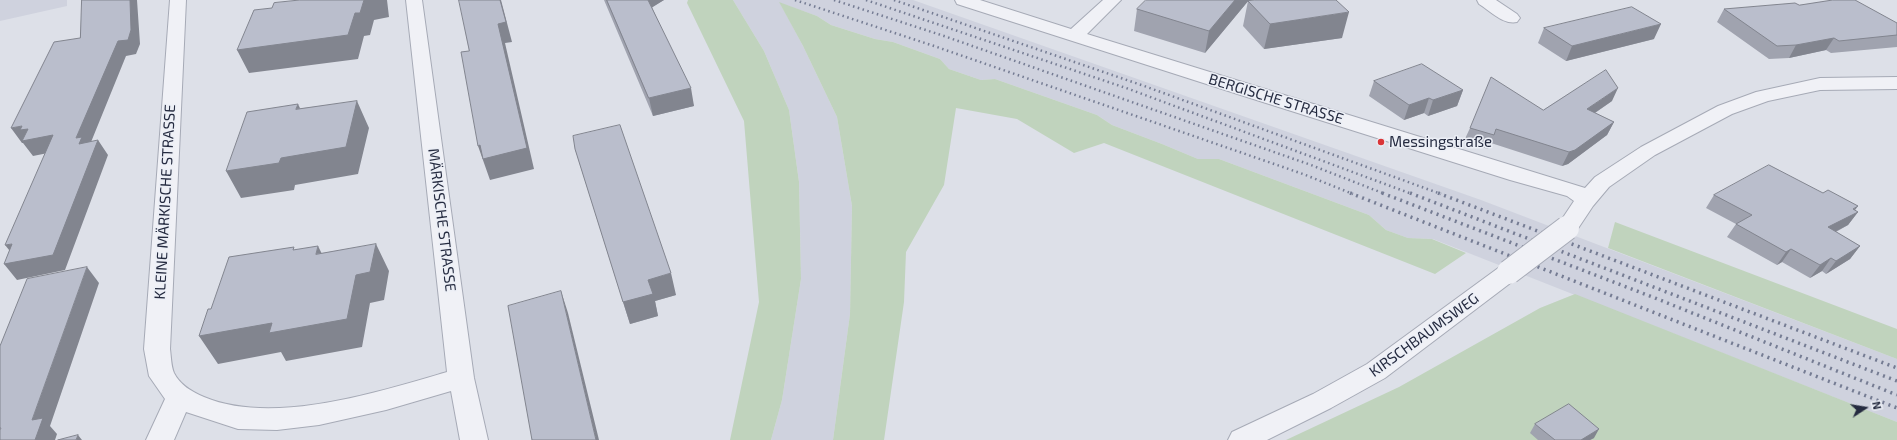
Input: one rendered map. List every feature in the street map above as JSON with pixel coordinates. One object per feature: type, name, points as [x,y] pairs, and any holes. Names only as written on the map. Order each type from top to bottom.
[{"type":"street","name":"KLEINE MÄRKISCHE STRASSE","points":[[178,0],[157,348],[162,376],[178,397],[204,408],[238,418],[277,419],[319,414],[386,400],[462,378]]},
{"type":"street","name":"MÄRKISCHE STRASSE","points":[[414,0],[462,378],[474,440]]},
{"type":"street","name":"BERGISCHE STRASSE","points":[[963,0],[1517,175],[1566,188],[1575,191],[1582,196],[1585,201]]},
{"type":"street","points":[[1075,35],[1113,0]]},
{"type":"street","points":[[1485,0],[1511,18]]},
{"type":"street","points":[[1585,201],[1602,182],[1648,151],[1725,110],[1763,96],[1820,84],[1897,83]]},
{"type":"street","name":"KIRSCHBAUMSWEG","points":[[1242,440],[1322,402],[1376,371],[1567,228],[1585,201]]},
{"type":"street","points":[[160,440],[178,397]]},
{"type":"shaded area","points":[[0,0],[67,0],[67,6],[0,21]]},
{"type":"shaded area","points":[[733,0],[913,0],[1481,200],[1897,359],[1897,422],[1433,239],[1408,238],[1386,230],[1369,215],[1219,159],[1198,159],[1112,125],[1097,115],[995,79],[981,80],[949,69],[940,59],[893,42],[875,39],[831,25],[817,16],[780,3],[803,46],[837,117],[852,206],[850,314],[833,440],[771,440],[782,400],[801,279],[799,182],[789,110],[764,51]]},
{"type":"green space","points":[[688,0],[733,0],[764,51],[789,110],[799,182],[801,279],[782,400],[771,440],[730,440],[759,302],[744,121],[687,3]]},
{"type":"green space","points":[[779,2],[817,16],[831,25],[875,39],[893,42],[940,59],[949,69],[981,80],[995,79],[1097,115],[1112,125],[1198,159],[1219,159],[1369,215],[1386,230],[1408,238],[1432,239],[1466,253],[1435,274],[1104,143],[1074,153],[1017,119],[956,108],[944,185],[906,252],[904,302],[884,440],[833,440],[850,314],[852,206],[837,117],[803,46]]},
{"type":"green space","points":[[1615,222],[1897,329],[1897,359],[1608,248]]},
{"type":"green space","points":[[1575,294],[1897,422],[1897,440],[1286,440],[1399,387],[1540,308]]},
{"type":"building","points":[[82,0],[130,0],[131,30],[128,40],[118,41],[76,138],[82,137],[79,144],[98,140],[53,255],[4,264],[12,244],[5,245],[53,135],[22,141],[28,129],[20,130],[22,126],[11,128],[54,42],[80,38]]},
{"type":"building","points":[[300,0],[364,0],[360,13],[355,13],[348,35],[237,50],[254,10],[272,8],[274,3]]},
{"type":"building","points":[[459,0],[500,0],[506,22],[498,24],[527,148],[483,159],[480,145],[478,146],[461,52],[469,51]]},
{"type":"building","points":[[607,0],[648,0],[691,88],[649,98]]},
{"type":"building","points":[[1146,0],[1235,0],[1209,31],[1137,9]]},
{"type":"building","points":[[1336,0],[1349,12],[1270,24],[1248,1]]},
{"type":"building","points":[[1833,0],[1855,0],[1897,23],[1897,35],[1839,41],[1834,38],[1796,45],[1777,46],[1724,9],[1795,3],[1799,5]]},
{"type":"building","points":[[1632,7],[1661,24],[1572,46],[1544,28]]},
{"type":"building","points":[[1422,64],[1463,90],[1433,100],[1429,98],[1409,105],[1374,81]]},
{"type":"building","points":[[1606,70],[1618,88],[1587,109],[1614,122],[1575,150],[1569,152],[1496,129],[1494,135],[1470,128],[1491,77],[1543,110]]},
{"type":"building","points":[[357,101],[346,147],[281,158],[279,163],[226,171],[247,112],[298,104],[296,109]]},
{"type":"building","points":[[620,125],[671,273],[648,280],[653,294],[623,302],[575,149],[573,136]]},
{"type":"building","points":[[1769,165],[1823,193],[1828,190],[1858,206],[1853,209],[1858,212],[1828,227],[1860,246],[1836,261],[1831,258],[1820,265],[1791,249],[1786,252],[1736,224],[1752,215],[1714,195]]},
{"type":"building","points":[[376,244],[370,272],[356,275],[347,319],[269,333],[272,323],[199,336],[208,309],[211,309],[229,257],[294,247],[293,250],[318,246],[316,254]]},
{"type":"building","points":[[87,267],[32,420],[43,418],[35,440],[0,440],[0,346],[27,279]]},
{"type":"building","points":[[561,291],[596,440],[532,440],[508,306]]},
{"type":"building","points":[[1569,404],[1599,429],[1581,440],[1555,440],[1535,424]]},
{"type":"building","points":[[78,435],[76,440],[58,440]]},
{"type":"railway","points":[[795,0],[934,46],[1303,174],[1353,194]]},
{"type":"railway","points":[[834,0],[944,36],[1311,165],[1385,194]]},
{"type":"railway","points":[[866,0],[1126,88],[1412,194]]},
{"type":"railway","points":[[894,0],[1147,87],[1441,194]]},
{"type":"railway","points":[[1350,193],[1897,408]]},
{"type":"railway","points":[[1382,193],[1655,298],[1897,395]]},
{"type":"railway","points":[[1410,193],[1897,381]]},
{"type":"railway","points":[[1438,193],[1897,368]]},
{"type":"place","name":"Messingstraße","points":[[1381,142]]}]
